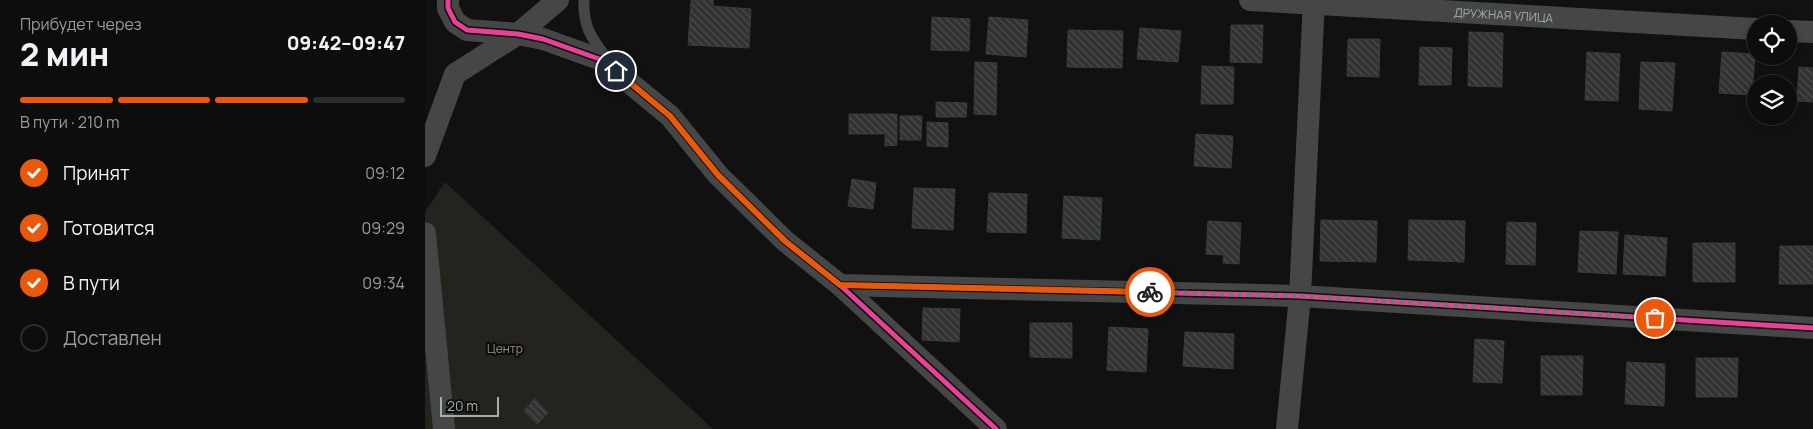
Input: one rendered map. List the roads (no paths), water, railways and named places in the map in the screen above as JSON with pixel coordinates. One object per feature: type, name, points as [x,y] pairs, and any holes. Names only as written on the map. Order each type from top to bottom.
[{"type":"street","points":[[448,0],[448,8],[455,22],[467,30],[518,34],[543,39],[602,60],[670,116],[718,175],[785,241],[840,285],[996,429]]},
{"type":"street","points":[[425,156],[455,74],[518,34],[557,0]]},
{"type":"street","name":"ДРУЖНАЯ УЛИЦА","points":[[1250,0],[1314,2],[1747,28]]},
{"type":"street","points":[[1287,429],[1300,296],[1314,2]]},
{"type":"street","points":[[1797,31],[1813,32]]},
{"type":"street","points":[[425,233],[444,429]]},
{"type":"street","points":[[840,285],[1300,296],[1813,328]]},
{"type":"lane","points":[[584,0],[583,13],[589,33],[616,71]]},
{"type":"park label","name":"Центр","points":[[505,348]]}]
